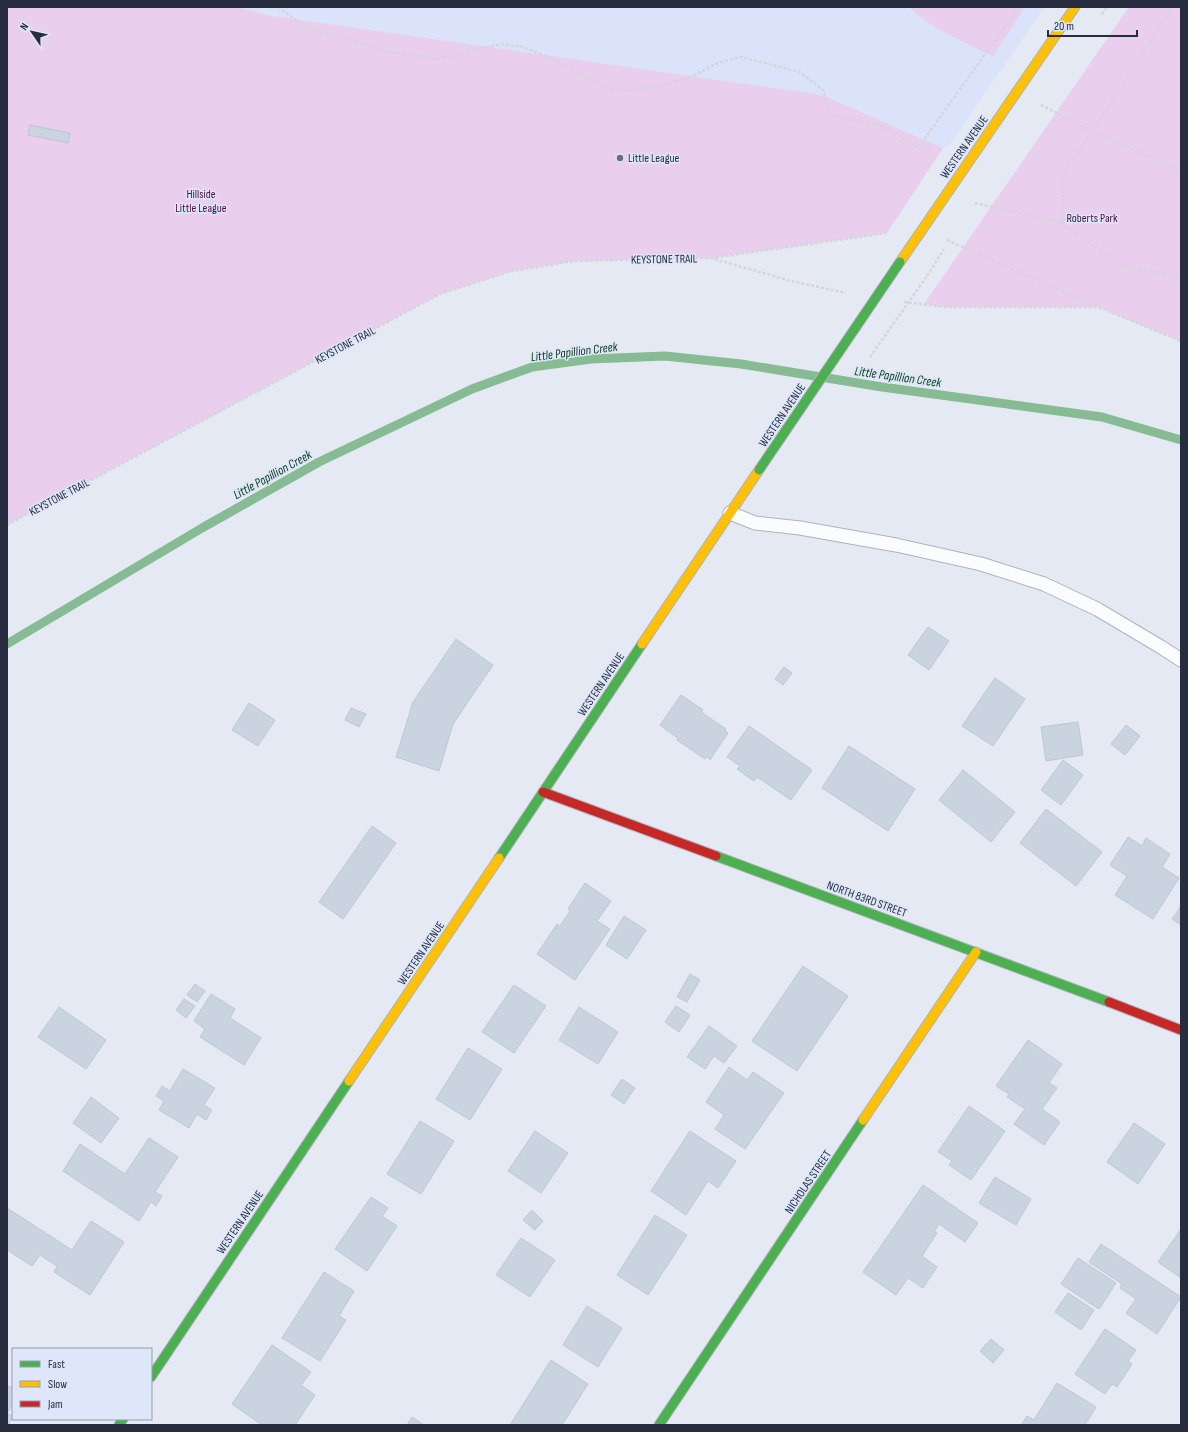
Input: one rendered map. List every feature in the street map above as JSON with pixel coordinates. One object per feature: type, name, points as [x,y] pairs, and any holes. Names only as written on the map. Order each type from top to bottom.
[{"type":"street","name":"WESTERN AVENUE","points":[[152,1376],[730,513],[1075,7]]},
{"type":"street","name":"NORTH 83RD STREET","points":[[543,792],[976,952],[1181,1030]]},
{"type":"street","name":"NICHOLAS STREET","points":[[659,1425],[976,952]]},
{"type":"lane","points":[[730,513],[755,523],[800,528],[859,538],[974,562],[1044,584],[1097,609],[1181,660]]},
{"type":"path","points":[[278,7],[306,27],[384,51],[436,59],[464,54],[502,44],[524,47],[560,62],[594,82],[616,91],[654,87],[688,78],[718,63],[740,57],[800,72],[824,91],[829,115],[878,125],[902,137],[918,148],[1019,7]]},
{"type":"path","points":[[1062,223],[1062,174],[1173,7]]},
{"type":"path","points":[[1041,105],[1092,131],[1181,172]]},
{"type":"path","points":[[975,203],[1062,223],[1123,267],[1181,277]]},
{"type":"path","name":"KEYSTONE TRAIL","points":[[7,525],[440,294],[508,272],[574,261],[711,258],[887,233]]},
{"type":"path","points":[[927,276],[949,241],[1098,308],[1181,341]]},
{"type":"shaded area","points":[[237,7],[1044,7],[949,146],[943,148],[822,95],[266,15]]},
{"type":"green space","name":"Hillside Little League","points":[[7,7],[237,7],[266,15],[822,95],[943,148],[887,233],[711,258],[574,261],[508,272],[440,294],[7,525]]},
{"type":"green space","points":[[909,7],[1025,7],[993,56],[938,29]]},
{"type":"green space","name":"Roberts Park","points":[[1129,7],[1181,7],[1181,341],[1098,307],[944,307],[924,304]]},
{"type":"building","points":[[30,125],[70,133],[68,143],[28,135]]},
{"type":"building","points":[[928,627],[949,641],[929,670],[908,655]]},
{"type":"building","points":[[456,639],[493,665],[453,724],[439,771],[396,757],[413,702]]},
{"type":"building","points":[[784,667],[792,673],[783,685],[775,679]]},
{"type":"building","points":[[995,678],[1025,699],[993,746],[962,726]]},
{"type":"building","points":[[681,695],[703,710],[701,712],[726,729],[725,730],[728,733],[710,760],[707,756],[705,759],[677,740],[679,739],[660,725]]},
{"type":"building","points":[[249,703],[275,720],[258,746],[232,730]]},
{"type":"building","points":[[351,708],[366,714],[359,727],[345,720]]},
{"type":"building","points":[[1078,722],[1083,755],[1046,761],[1041,727]]},
{"type":"building","points":[[1126,725],[1140,736],[1125,755],[1111,744]]},
{"type":"building","points":[[749,726],[812,770],[791,800],[757,777],[754,781],[737,769],[740,766],[727,757]]},
{"type":"building","points":[[849,746],[915,789],[888,831],[822,788]]},
{"type":"building","points":[[1063,760],[1083,775],[1061,805],[1041,790]]},
{"type":"building","points":[[963,770],[1015,812],[991,842],[939,800]]},
{"type":"building","points":[[1046,809],[1102,852],[1076,886],[1020,843]]},
{"type":"building","points":[[372,826],[396,843],[343,919],[319,902]]},
{"type":"building","points":[[1128,837],[1142,846],[1146,838],[1170,854],[1162,867],[1179,878],[1153,919],[1115,895],[1127,876],[1110,865]]},
{"type":"building","points":[[585,883],[611,901],[597,921],[610,929],[575,980],[537,954],[557,924],[560,926],[570,911],[568,909]]},
{"type":"building","points":[[1181,906],[1181,925],[1172,919]]},
{"type":"building","points":[[624,916],[646,930],[627,959],[606,945]]},
{"type":"building","points":[[803,966],[848,996],[797,1071],[752,1041]]},
{"type":"building","points":[[690,974],[700,980],[687,1002],[677,997]]},
{"type":"building","points":[[195,984],[205,991],[197,1002],[187,995]]},
{"type":"building","points":[[514,985],[546,1006],[514,1053],[482,1032]]},
{"type":"building","points":[[211,994],[235,1009],[230,1018],[261,1038],[244,1065],[200,1037],[205,1029],[194,1021]]},
{"type":"building","points":[[184,999],[195,1006],[186,1018],[176,1010]]},
{"type":"building","points":[[676,1006],[690,1015],[679,1032],[665,1022]]},
{"type":"building","points":[[59,1007],[106,1040],[86,1069],[38,1037]]},
{"type":"building","points":[[579,1007],[618,1032],[598,1064],[559,1040]]},
{"type":"building","points":[[709,1026],[737,1046],[724,1063],[714,1056],[705,1069],[687,1057]]},
{"type":"building","points":[[1028,1040],[1062,1064],[1049,1083],[1057,1088],[1042,1109],[1060,1122],[1044,1145],[1014,1124],[1025,1109],[1007,1097],[1009,1094],[996,1086]]},
{"type":"building","points":[[468,1048],[502,1069],[470,1120],[436,1099]]},
{"type":"building","points":[[729,1067],[747,1080],[753,1072],[784,1093],[745,1149],[715,1129],[724,1115],[706,1102]]},
{"type":"building","points":[[183,1069],[215,1088],[204,1105],[212,1110],[206,1120],[197,1114],[189,1128],[159,1110],[164,1101],[156,1096],[162,1086],[170,1091]]},
{"type":"building","points":[[622,1079],[635,1088],[624,1104],[611,1095]]},
{"type":"building","points":[[91,1097],[119,1118],[101,1143],[73,1123]]},
{"type":"building","points":[[969,1106],[1005,1131],[971,1180],[949,1165],[952,1161],[938,1152]]},
{"type":"building","points":[[420,1121],[454,1141],[421,1194],[387,1174]]},
{"type":"building","points":[[1134,1123],[1165,1144],[1138,1184],[1107,1162]]},
{"type":"building","points":[[535,1131],[568,1153],[541,1193],[508,1171]]},
{"type":"building","points":[[690,1131],[736,1161],[718,1188],[708,1181],[686,1215],[651,1191]]},
{"type":"building","points":[[149,1138],[178,1157],[155,1192],[162,1196],[156,1206],[151,1202],[139,1221],[63,1171],[80,1144],[125,1174]]},
{"type":"building","points":[[995,1177],[1031,1199],[1016,1225],[979,1203]]},
{"type":"building","points":[[923,1185],[978,1223],[965,1242],[939,1224],[934,1232],[937,1233],[922,1256],[937,1267],[923,1288],[908,1278],[896,1295],[863,1272]]},
{"type":"building","points":[[371,1197],[388,1208],[382,1216],[397,1226],[367,1271],[335,1249]]},
{"type":"building","points":[[7,1208],[72,1250],[91,1221],[124,1242],[90,1295],[54,1272],[57,1266],[40,1255],[32,1266],[7,1250]]},
{"type":"building","points":[[532,1210],[543,1221],[535,1230],[523,1220]]},
{"type":"building","points":[[655,1215],[687,1235],[648,1295],[617,1275]]},
{"type":"building","points":[[1181,1229],[1181,1278],[1158,1262]]},
{"type":"building","points":[[521,1238],[555,1260],[530,1297],[496,1275]]},
{"type":"building","points":[[1101,1244],[1181,1297],[1157,1334],[1126,1313],[1136,1299],[1120,1288],[1122,1284],[1089,1262]]},
{"type":"building","points":[[1078,1258],[1116,1283],[1099,1309],[1061,1284]]},
{"type":"building","points":[[324,1272],[354,1291],[339,1316],[346,1320],[320,1361],[282,1338]]},
{"type":"building","points":[[1068,1293],[1094,1310],[1081,1330],[1055,1312]]},
{"type":"building","points":[[587,1306],[622,1328],[598,1367],[563,1345]]},
{"type":"building","points":[[1105,1329],[1136,1350],[1128,1361],[1132,1364],[1117,1387],[1112,1384],[1105,1394],[1075,1374]]},
{"type":"building","points":[[991,1339],[1004,1350],[993,1363],[980,1351]]},
{"type":"building","points":[[272,1345],[311,1372],[301,1385],[315,1395],[295,1425],[262,1425],[232,1404]]},
{"type":"building","points":[[551,1360],[588,1384],[562,1425],[510,1425]]},
{"type":"building","points":[[1057,1383],[1096,1407],[1085,1425],[1021,1425],[1027,1416],[1034,1420]]},
{"type":"building","points":[[7,1385],[12,1388],[12,1406],[7,1413]]},
{"type":"building","points":[[7,1413],[12,1416],[12,1419],[7,1425]]},
{"type":"building","points":[[412,1417],[424,1425],[407,1425]]},
{"type":"waterway","name":"Little Papillion Creek","points":[[7,644],[202,528],[319,462],[472,389],[532,367],[591,359],[665,356],[741,364],[882,387],[1102,417],[1181,440]]},
{"type":"traffic: fast","points":[[759,470],[900,262]]},
{"type":"traffic: fast","points":[[499,858],[642,644]]},
{"type":"traffic: fast","points":[[716,856],[1109,1002]]},
{"type":"traffic: fast","points":[[152,1376],[349,1081]]},
{"type":"traffic: fast","points":[[659,1425],[863,1120]]},
{"type":"traffic: fast","points":[[119,1425],[122,1420]]},
{"type":"traffic: slow","points":[[900,262],[1075,7]]},
{"type":"traffic: slow","points":[[642,644],[759,470]]},
{"type":"traffic: slow","points":[[349,1081],[499,858]]},
{"type":"traffic: slow","points":[[863,1120],[976,952]]},
{"type":"traffic: jam","points":[[543,792],[716,856]]},
{"type":"traffic: jam","points":[[1109,1002],[1181,1030]]},
{"type":"place","name":"Little League","points":[[620,158]]}]
